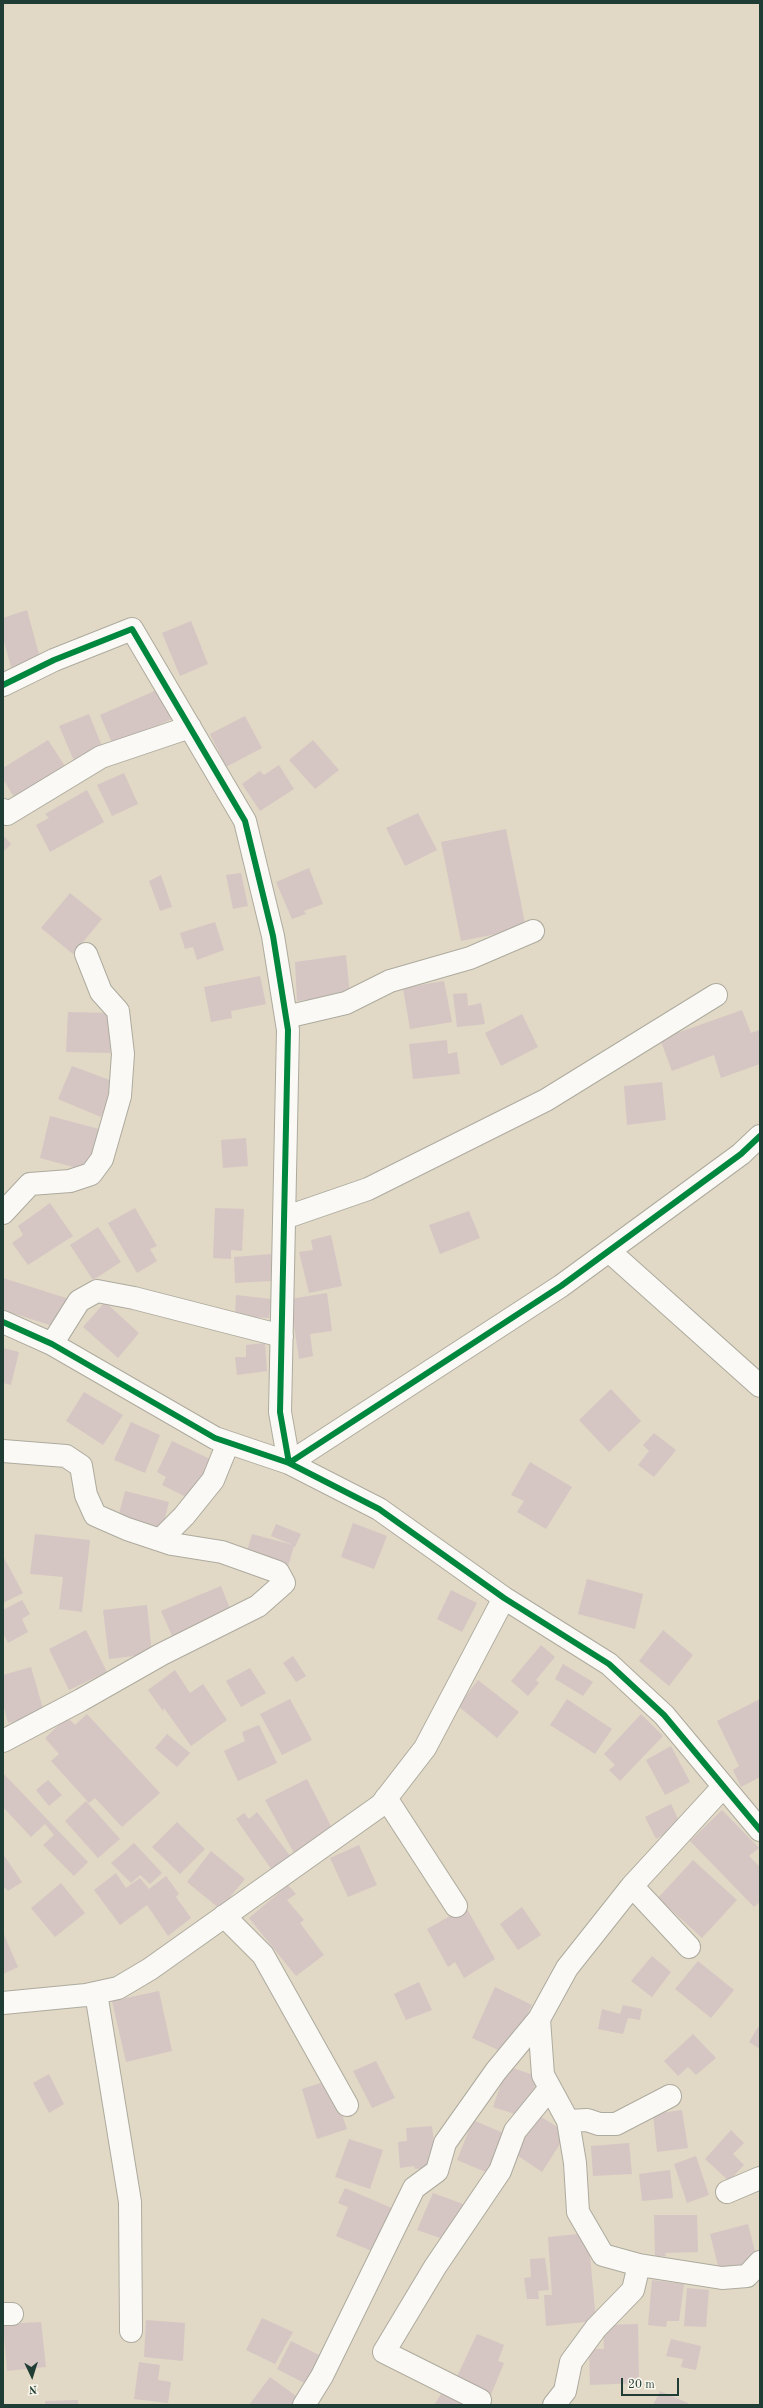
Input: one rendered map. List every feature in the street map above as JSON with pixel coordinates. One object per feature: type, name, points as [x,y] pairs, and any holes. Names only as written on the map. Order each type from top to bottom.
[{"type":"street","points":[[3,685],[54,660],[132,630],[245,821],[273,936],[288,1030],[280,1412],[289,1463]]},
{"type":"street","points":[[3,810],[7,814],[101,757],[190,727]]},
{"type":"street","points":[[286,1018],[346,1003],[390,981],[470,958],[533,931]]},
{"type":"street","points":[[3,1213],[30,1184],[70,1181],[91,1174],[102,1159],[120,1096],[124,1054],[118,1012],[101,992],[86,954]]},
{"type":"street","points":[[284,1218],[368,1189],[546,1100],[716,995]]},
{"type":"street","points":[[289,1463],[562,1286],[741,1154],[760,1136]]},
{"type":"street","points":[[609,1251],[760,1386]]},
{"type":"street","points":[[52,1344],[78,1301],[97,1291],[134,1298],[282,1336]]},
{"type":"street","points":[[3,1322],[52,1344],[215,1438],[289,1463],[379,1509],[504,1598],[609,1664],[664,1715],[760,1830]]},
{"type":"street","points":[[160,1540],[184,1516],[213,1480],[228,1443]]},
{"type":"street","points":[[3,1451],[66,1456],[81,1466],[86,1495],[95,1515],[127,1529],[160,1540],[222,1552],[278,1572],[284,1583],[258,1606],[162,1654],[82,1700],[3,1741]]},
{"type":"street","points":[[3,2004],[96,1993],[118,1988],[150,1969],[381,1805],[425,1748],[504,1598]]},
{"type":"street","points":[[304,2405],[322,2376],[414,2188],[438,2171],[445,2143],[496,2071],[540,2019],[567,1968],[632,1886],[723,1787]]},
{"type":"street","points":[[386,1798],[456,1906]]},
{"type":"street","points":[[632,1886],[689,1947]]},
{"type":"street","points":[[224,1916],[263,1955],[347,2105]]},
{"type":"street","points":[[96,1993],[130,2202],[131,2331]]},
{"type":"street","points":[[540,2019],[542,2075],[568,2121],[575,2164],[578,2212],[603,2255],[639,2265],[722,2278],[747,2276],[760,2262]]},
{"type":"street","points":[[480,2400],[384,2352],[434,2267],[500,2171],[515,2131],[550,2088]]},
{"type":"street","points":[[568,2121],[587,2120],[599,2124],[616,2124],[670,2096]]},
{"type":"street","points":[[727,2192],[760,2178]]},
{"type":"street","points":[[554,2405],[565,2391],[572,2362],[596,2328],[633,2290],[639,2265]]},
{"type":"building","points":[[27,610],[40,658],[11,667],[3,638],[3,618]]},
{"type":"building","points":[[191,621],[208,664],[180,676],[162,633]]},
{"type":"building","points":[[159,689],[172,719],[113,745],[100,715]]},
{"type":"building","points":[[89,714],[104,751],[75,763],[59,726]]},
{"type":"building","points":[[245,716],[262,748],[226,767],[210,734]]},
{"type":"building","points":[[48,740],[65,766],[14,797],[3,779],[3,768]]},
{"type":"building","points":[[313,740],[339,770],[315,789],[289,760]]},
{"type":"building","points":[[279,765],[294,789],[260,811],[242,784],[260,771],[264,775]]},
{"type":"building","points":[[124,773],[138,804],[112,816],[97,785]]},
{"type":"building","points":[[87,790],[104,822],[50,852],[36,825],[49,818],[45,814]]},
{"type":"building","points":[[418,813],[437,850],[405,866],[386,828]]},
{"type":"building","points":[[506,829],[526,928],[461,941],[441,842]]},
{"type":"building","points":[[3,835],[11,844],[3,852]]},
{"type":"building","points":[[309,868],[323,904],[304,911],[306,914],[292,919],[276,882]]},
{"type":"building","points":[[241,873],[248,906],[233,909],[226,875]]},
{"type":"building","points":[[161,875],[172,907],[160,911],[149,881]]},
{"type":"building","points":[[70,893],[102,919],[73,954],[41,928]]},
{"type":"building","points":[[215,922],[224,950],[197,960],[193,947],[185,949],[180,933]]},
{"type":"building","points":[[346,955],[350,996],[297,1001],[295,962]]},
{"type":"building","points":[[260,976],[266,1004],[231,1011],[232,1018],[211,1022],[204,987]]},
{"type":"building","points":[[444,981],[452,1022],[410,1029],[403,988]]},
{"type":"building","points":[[467,993],[468,1006],[481,1003],[485,1024],[457,1027],[453,994]]},
{"type":"building","points":[[742,1010],[751,1033],[759,1030],[760,1032],[760,1064],[721,1078],[714,1055],[672,1071],[660,1039]]},
{"type":"building","points":[[68,1012],[111,1013],[110,1053],[66,1052]]},
{"type":"building","points":[[522,1014],[538,1047],[501,1066],[485,1033]]},
{"type":"building","points":[[447,1040],[448,1054],[457,1052],[460,1074],[413,1079],[409,1044]]},
{"type":"building","points":[[72,1066],[115,1082],[101,1117],[58,1099]]},
{"type":"building","points":[[662,1082],[666,1120],[627,1125],[624,1086]]},
{"type":"building","points":[[50,1116],[99,1129],[88,1171],[40,1158]]},
{"type":"building","points":[[246,1138],[248,1166],[223,1168],[221,1140]]},
{"type":"building","points":[[50,1203],[73,1236],[28,1265],[12,1243],[23,1235],[18,1226]]},
{"type":"building","points":[[135,1208],[157,1246],[150,1249],[157,1261],[137,1273],[108,1223]]},
{"type":"building","points":[[215,1208],[244,1209],[242,1251],[231,1250],[231,1259],[213,1258]]},
{"type":"building","points":[[469,1211],[480,1238],[440,1254],[429,1225]]},
{"type":"building","points":[[98,1227],[121,1262],[93,1280],[70,1245]]},
{"type":"building","points":[[331,1235],[342,1286],[309,1293],[299,1252],[313,1250],[311,1240]]},
{"type":"building","points":[[271,1254],[272,1281],[235,1283],[234,1257]]},
{"type":"building","points":[[3,1278],[69,1299],[59,1328],[3,1310]]},
{"type":"building","points":[[327,1293],[332,1331],[310,1334],[313,1356],[299,1359],[290,1299]]},
{"type":"building","points":[[236,1295],[271,1299],[269,1318],[235,1316]]},
{"type":"building","points":[[105,1302],[139,1333],[118,1358],[83,1327]]},
{"type":"building","points":[[265,1343],[267,1371],[237,1375],[235,1357],[246,1357],[246,1345]]},
{"type":"building","points":[[3,1348],[19,1352],[11,1385],[3,1383]]},
{"type":"building","points":[[611,1389],[641,1421],[609,1452],[579,1420]]},
{"type":"building","points":[[84,1392],[123,1415],[103,1445],[66,1421]]},
{"type":"building","points":[[131,1422],[160,1435],[145,1473],[114,1460]]},
{"type":"building","points":[[654,1433],[676,1450],[654,1477],[638,1465],[649,1451],[643,1445]]},
{"type":"building","points":[[172,1441],[214,1461],[188,1498],[162,1485],[166,1477],[157,1472]]},
{"type":"building","points":[[530,1462],[572,1487],[546,1529],[517,1512],[524,1501],[511,1495]]},
{"type":"building","points":[[125,1491],[169,1502],[162,1529],[118,1518]]},
{"type":"building","points":[[353,1523],[387,1536],[374,1569],[341,1557]]},
{"type":"building","points":[[276,1524],[301,1534],[295,1547],[294,1546],[287,1570],[245,1558],[252,1534],[293,1545],[271,1536]]},
{"type":"building","points":[[35,1534],[90,1540],[82,1612],[59,1609],[63,1577],[30,1574]]},
{"type":"building","points":[[3,1556],[23,1593],[3,1603]]},
{"type":"building","points":[[587,1579],[643,1594],[635,1629],[578,1614]]},
{"type":"building","points":[[221,1586],[232,1614],[173,1638],[161,1611]]},
{"type":"building","points":[[451,1590],[477,1603],[462,1632],[437,1619]]},
{"type":"building","points":[[22,1600],[30,1614],[22,1619],[28,1632],[8,1643],[3,1633],[3,1610]]},
{"type":"building","points":[[147,1605],[152,1654],[109,1659],[103,1610]]},
{"type":"building","points":[[86,1630],[107,1672],[69,1690],[49,1649]]},
{"type":"building","points":[[663,1630],[693,1655],[669,1686],[639,1661]]},
{"type":"building","points":[[541,1645],[555,1657],[536,1680],[539,1683],[528,1696],[511,1681]]},
{"type":"building","points":[[293,1656],[306,1676],[296,1682],[283,1663]]},
{"type":"building","points":[[563,1664],[593,1682],[583,1696],[555,1679]]},
{"type":"building","points":[[31,1667],[44,1712],[8,1723],[3,1704],[3,1675]]},
{"type":"building","points":[[250,1668],[266,1693],[241,1707],[226,1681]]},
{"type":"building","points":[[175,1670],[190,1693],[203,1684],[227,1720],[191,1746],[164,1708],[163,1711],[148,1690]]},
{"type":"building","points":[[478,1680],[519,1712],[497,1738],[458,1706]]},
{"type":"building","points":[[290,1699],[312,1740],[282,1755],[260,1714]]},
{"type":"building","points":[[567,1699],[612,1729],[595,1754],[550,1725]]},
{"type":"building","points":[[760,1699],[760,1777],[741,1787],[733,1770],[739,1766],[717,1721]]},
{"type":"building","points":[[87,1714],[160,1793],[122,1827],[95,1798],[89,1803],[51,1761],[59,1754],[45,1738],[67,1717],[75,1725]]},
{"type":"building","points":[[641,1714],[663,1736],[620,1781],[609,1770],[615,1765],[604,1754]]},
{"type":"building","points":[[259,1725],[277,1763],[238,1781],[224,1751],[245,1741],[242,1732]]},
{"type":"building","points":[[167,1734],[190,1753],[177,1767],[155,1748]]},
{"type":"building","points":[[671,1746],[690,1782],[665,1795],[646,1760]]},
{"type":"building","points":[[3,1773],[88,1862],[74,1876],[43,1845],[54,1835],[45,1824],[31,1837],[3,1807]]},
{"type":"building","points":[[307,1779],[336,1836],[295,1855],[265,1800]]},
{"type":"building","points":[[48,1780],[62,1795],[49,1806],[36,1790]]},
{"type":"building","points":[[86,1801],[120,1839],[98,1858],[65,1821]]},
{"type":"building","points":[[671,1804],[681,1825],[656,1839],[645,1817]]},
{"type":"building","points":[[722,1810],[759,1848],[749,1856],[760,1867],[760,1902],[754,1907],[690,1841]]},
{"type":"building","points":[[257,1812],[291,1857],[272,1870],[236,1819],[244,1813],[249,1819]]},
{"type":"building","points":[[177,1822],[205,1849],[180,1874],[152,1847]]},
{"type":"building","points":[[134,1843],[162,1873],[150,1884],[140,1875],[131,1883],[111,1863]]},
{"type":"building","points":[[359,1845],[377,1885],[348,1897],[330,1858]]},
{"type":"building","points":[[211,1851],[245,1879],[220,1909],[187,1882]]},
{"type":"building","points":[[3,1854],[22,1882],[8,1891],[3,1886]]},
{"type":"building","points":[[693,1860],[737,1900],[702,1938],[658,1898]]},
{"type":"building","points":[[116,1873],[126,1888],[140,1878],[149,1889],[166,1876],[179,1894],[176,1897],[191,1918],[168,1936],[147,1905],[120,1925],[94,1890]]},
{"type":"building","points":[[61,1883],[85,1913],[55,1937],[31,1908]]},
{"type":"building","points":[[288,1885],[296,1894],[287,1900],[304,1920],[300,1923],[324,1955],[296,1976],[249,1918]]},
{"type":"building","points":[[466,1907],[495,1959],[464,1978],[455,1962],[448,1967],[427,1929]]},
{"type":"building","points":[[522,1907],[541,1935],[518,1950],[500,1924]]},
{"type":"building","points":[[3,1932],[18,1967],[3,1974]]},
{"type":"building","points":[[652,1956],[671,1972],[652,1997],[631,1981]]},
{"type":"building","points":[[698,1961],[734,1990],[711,2018],[675,1989]]},
{"type":"building","points":[[419,1982],[432,2010],[406,2020],[394,1994]]},
{"type":"building","points":[[495,1987],[532,2005],[507,2054],[472,2038]]},
{"type":"building","points":[[159,1991],[172,2051],[126,2062],[112,2001]]},
{"type":"building","points":[[623,2005],[642,2009],[640,2020],[628,2018],[623,2034],[598,2029],[602,2009],[620,2014]]},
{"type":"building","points":[[758,2027],[760,2028],[760,2049],[749,2042]]},
{"type":"building","points":[[693,2034],[716,2058],[696,2075],[688,2067],[678,2076],[664,2061]]},
{"type":"building","points":[[376,2061],[395,2098],[372,2108],[353,2071]]},
{"type":"building","points":[[507,2066],[539,2077],[524,2117],[493,2107]]},
{"type":"building","points":[[49,2074],[64,2104],[49,2113],[33,2083]]},
{"type":"building","points":[[330,2080],[347,2129],[317,2139],[302,2089]]},
{"type":"building","points":[[682,2110],[688,2148],[657,2152],[653,2114]]},
{"type":"building","points":[[535,2113],[567,2133],[542,2172],[511,2151]]},
{"type":"building","points":[[473,2120],[503,2133],[488,2173],[457,2160]]},
{"type":"building","points":[[432,2126],[437,2167],[415,2169],[414,2166],[400,2168],[398,2142],[407,2141],[406,2128]]},
{"type":"building","points":[[731,2130],[744,2143],[733,2154],[744,2165],[729,2181],[705,2159]]},
{"type":"building","points":[[349,2139],[383,2150],[370,2189],[335,2177]]},
{"type":"building","points":[[629,2143],[632,2174],[593,2176],[591,2146]]},
{"type":"building","points":[[696,2156],[709,2195],[687,2203],[674,2164]]},
{"type":"building","points":[[670,2170],[673,2198],[642,2201],[639,2174]]},
{"type":"building","points":[[345,2188],[394,2209],[374,2252],[336,2236],[348,2207],[338,2203]]},
{"type":"building","points":[[433,2193],[463,2204],[449,2241],[417,2230]]},
{"type":"building","points":[[654,2215],[697,2215],[698,2252],[665,2253],[666,2256],[655,2257]]},
{"type":"building","points":[[748,2224],[758,2263],[720,2274],[710,2234]]},
{"type":"building","points":[[588,2233],[596,2321],[546,2326],[544,2295],[552,2295],[548,2237]]},
{"type":"building","points":[[545,2258],[549,2290],[538,2291],[539,2299],[527,2299],[524,2278],[531,2277],[530,2259]]},
{"type":"building","points":[[652,2280],[684,2284],[679,2321],[667,2321],[666,2327],[648,2325]]},
{"type":"building","points":[[687,2288],[709,2290],[706,2327],[684,2326]]},
{"type":"building","points":[[262,2318],[293,2332],[275,2364],[246,2350]]},
{"type":"building","points":[[146,2320],[185,2323],[183,2361],[144,2357]]},
{"type":"building","points":[[41,2322],[46,2367],[7,2371],[3,2324]]},
{"type":"building","points":[[638,2324],[639,2383],[590,2385],[589,2349],[604,2349],[603,2325]]},
{"type":"building","points":[[477,2334],[504,2345],[498,2361],[504,2363],[490,2397],[455,2381]]},
{"type":"building","points":[[671,2339],[701,2346],[696,2370],[681,2367],[683,2359],[666,2356]]},
{"type":"building","points":[[291,2341],[325,2358],[310,2386],[277,2369]]},
{"type":"building","points":[[139,2362],[160,2365],[158,2380],[171,2382],[168,2403],[134,2399]]},
{"type":"building","points":[[270,2377],[303,2401],[299,2405],[249,2405]]},
{"type":"building","points":[[445,2388],[471,2405],[434,2405]]},
{"type":"building","points":[[660,2391],[688,2403],[687,2405],[653,2405]]},
{"type":"building","points":[[78,2400],[78,2405],[45,2405],[45,2401]]},
{"type":"cycle path","points":[[3,685],[54,660],[132,629],[245,821],[273,936],[288,1030],[280,1412],[289,1463],[561,1286],[741,1154],[760,1136]]},
{"type":"cycle path","points":[[3,1322],[52,1344],[215,1438],[289,1463],[379,1509],[504,1598],[609,1664],[664,1715],[760,1830]]}]
